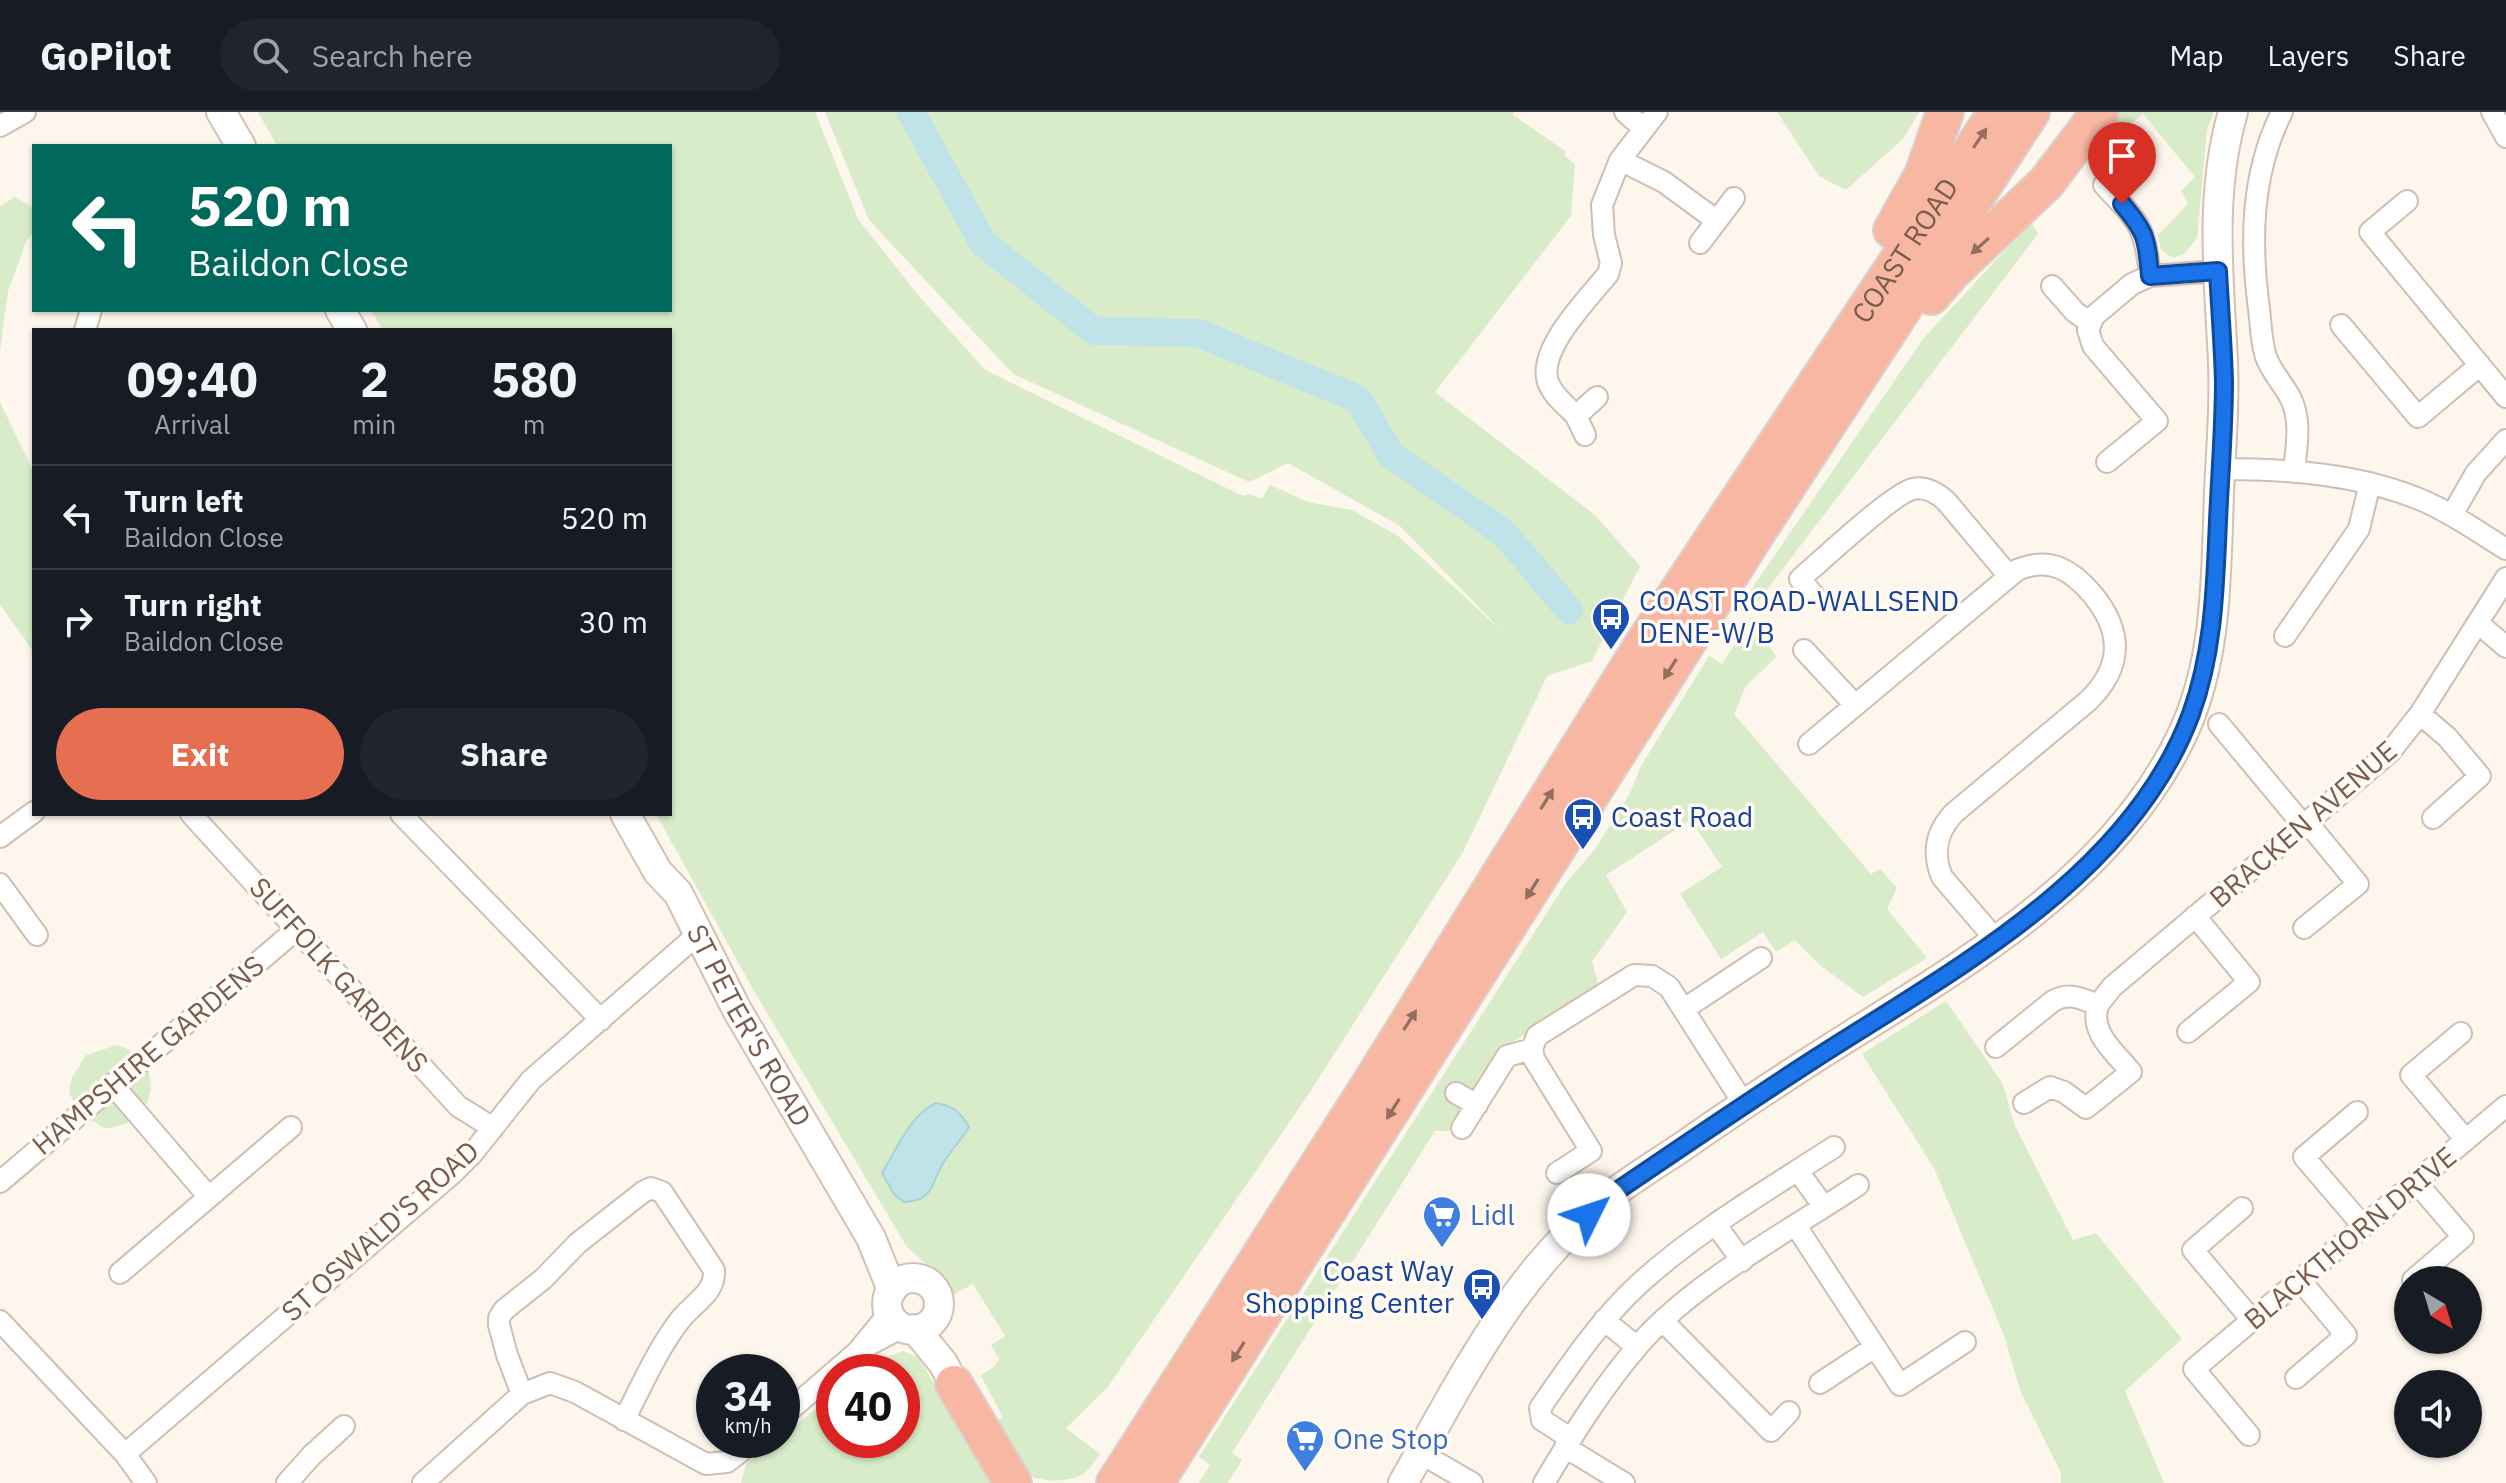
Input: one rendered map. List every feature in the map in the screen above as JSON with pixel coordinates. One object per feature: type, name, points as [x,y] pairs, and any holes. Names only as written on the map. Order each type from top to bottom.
[{"type":"highway","points":[[1642,646],[1905,209],[1929,160],[1945,112]]},
{"type":"highway","name":"COAST ROAD","points":[[1096,1481],[1369,1086],[1642,646],[1997,112]]},
{"type":"highway","name":"COAST ROAD","points":[[1155,1483],[1757,532],[2031,112]]},
{"type":"highway","points":[[1757,532],[1936,289],[2038,193],[2100,112]]},
{"type":"highway","points":[[949,1373],[1016,1479]]},
{"type":"street","points":[[0,126],[25,112]]},
{"type":"street","points":[[221,112],[240,144]]},
{"type":"street","points":[[1625,112],[1643,128]]},
{"type":"street","points":[[1585,435],[1576,416],[1555,395],[1547,379],[1549,355],[1559,335],[1608,274],[1611,263],[1604,235],[1602,205],[1620,160],[1657,112]]},
{"type":"street","points":[[1403,1483],[1481,1346],[1538,1266],[1608,1197],[1744,1104],[1996,940],[2112,840],[2146,798],[2184,732],[2199,691],[2212,631],[2224,384],[2216,226],[2220,175],[2233,112]]},
{"type":"street","points":[[2282,112],[2259,173],[2254,238],[2256,291],[2266,356],[2295,412],[2297,437],[2294,472]]},
{"type":"street","points":[[2492,112],[2506,137]]},
{"type":"street","points":[[1620,160],[1664,182],[1717,221]]},
{"type":"street","points":[[2104,185],[2139,223],[2145,234],[2150,276]]},
{"type":"street","points":[[1700,243],[1734,198]]},
{"type":"street","points":[[2407,201],[2370,232],[2506,397]]},
{"type":"street","points":[[2107,462],[2164,415],[2093,346],[2088,330],[2090,323],[2132,284],[2150,276],[2218,271]]},
{"type":"street","points":[[2052,286],[2075,312],[2090,323]]},
{"type":"street","points":[[2341,325],[2418,417],[2480,365]]},
{"type":"street","points":[[1576,416],[1597,397]]},
{"type":"street","points":[[2452,515],[2476,473],[2506,440]]},
{"type":"street","points":[[2220,469],[2294,472],[2370,483],[2402,492],[2452,515],[2506,549]]},
{"type":"street","points":[[2285,636],[2359,529],[2370,483]]},
{"type":"street","points":[[1813,594],[1800,579],[1899,495],[1913,489],[1927,489],[1940,495],[2009,576]]},
{"type":"street","points":[[1809,744],[2017,570],[2037,563],[2056,565],[2082,582],[2106,612],[2115,641],[2110,672],[2097,691],[1954,813],[1940,831],[1936,854],[1942,877],[1996,940]]},
{"type":"street","name":"BRACKEN AVENUE","points":[[2098,1005],[2112,987],[2383,760],[2420,714],[2506,578]]},
{"type":"street","points":[[2478,623],[2506,647]]},
{"type":"street","points":[[1804,650],[1855,705]]},
{"type":"street","points":[[2420,714],[2447,737],[2480,776],[2433,818]]},
{"type":"street","points":[[2219,724],[2358,884],[2304,928]]},
{"type":"street","points":[[0,837],[32,813]]},
{"type":"street","name":"SUFFOLK GARDENS","points":[[193,816],[458,1106],[493,1128]]},
{"type":"street","points":[[403,816],[601,1020]]},
{"type":"street","name":"ST PETER'S ROAD","points":[[626,816],[658,872],[678,893],[745,1023],[871,1238],[906,1310],[949,1373]]},
{"type":"street","points":[[0,884],[37,935]]},
{"type":"street","points":[[2188,1032],[2249,982],[2195,916]]},
{"type":"street","name":"HAMPSHIRE GARDENS","points":[[0,1182],[297,929]]},
{"type":"street","name":"ST OSWALD'S ROAD","points":[[125,1454],[452,1174],[531,1080],[697,935]]},
{"type":"street","points":[[1684,1009],[1761,958]]},
{"type":"street","points":[[1557,1173],[1591,1151],[1534,1059],[1532,1049],[1537,1036],[1634,975],[1652,976],[1669,987],[1744,1104]]},
{"type":"street","points":[[1996,1047],[2062,996],[2077,996],[2098,1005],[2095,1014],[2099,1034],[2131,1072],[2086,1108],[2064,1092],[2050,1087],[2024,1103]]},
{"type":"street","points":[[2461,1033],[2411,1075],[2466,1140]]},
{"type":"street","points":[[1462,1128],[1507,1056],[1532,1049]]},
{"type":"street","points":[[112,1084],[209,1197]]},
{"type":"street","points":[[1456,1093],[1477,1105]]},
{"type":"street","name":"BLACKTHORN DRIVE","points":[[2249,1435],[2194,1369],[2506,1106]]},
{"type":"street","points":[[2357,1112],[2304,1157],[2363,1226]]},
{"type":"street","points":[[120,1273],[291,1127]]},
{"type":"street","points":[[1624,1483],[1542,1420],[1540,1408],[1604,1320],[1638,1285],[1716,1225],[1834,1147]]},
{"type":"street","points":[[1798,1171],[1824,1207]]},
{"type":"street","points":[[2416,1182],[2463,1237],[2429,1266]]},
{"type":"street","points":[[1544,1483],[1568,1442],[1637,1347],[1663,1321],[1742,1261],[1858,1185]]},
{"type":"street","points":[[522,1394],[499,1325],[504,1310],[543,1279],[578,1243],[651,1188],[662,1192],[714,1270],[715,1278],[710,1288],[679,1321],[624,1420]]},
{"type":"street","points":[[2242,1208],[2193,1250],[2252,1320]]},
{"type":"street","points":[[1716,1225],[1742,1261]]},
{"type":"street","points":[[1796,1226],[1900,1385],[1965,1342]]},
{"type":"street","points":[[2296,1378],[2346,1335],[2300,1280]]},
{"type":"street","points":[[800,1401],[906,1310]]},
{"type":"street","points":[[1604,1320],[1637,1347]]},
{"type":"street","points":[[0,1321],[125,1454],[146,1483]]},
{"type":"street","points":[[1663,1321],[1771,1431],[1789,1412]]},
{"type":"street","points":[[1820,1383],[1875,1347]]},
{"type":"street","points":[[423,1483],[522,1394],[550,1383],[575,1392],[706,1464],[727,1462],[732,1458]]},
{"type":"street","points":[[287,1483],[344,1426]]},
{"type":"street","points":[[1420,1453],[1472,1483]]},
{"type":"green space","points":[[258,112],[815,112],[858,219],[918,295],[985,370],[1243,496],[1249,494],[1262,499],[1270,485],[1308,502],[1352,510],[1398,536],[1504,633],[1400,526],[1288,463],[1249,482],[1013,374],[869,220],[825,112],[1513,112],[1513,115],[1565,151],[1565,156],[1575,164],[1571,216],[1435,392],[1595,515],[1640,566],[1592,661],[1547,676],[1463,852],[1308,1095],[1107,1388],[1066,1428],[1100,1454],[1083,1474],[1070,1479],[1045,1480],[1030,1476],[1016,1462],[996,1422],[1003,1417],[981,1376],[999,1359],[991,1345],[1005,1336],[973,1284],[949,1297],[937,1275],[907,1247],[754,991],[657,816],[672,816],[672,328],[382,328],[372,312],[672,312],[672,144],[276,144]]},
{"type":"green space","points":[[1777,112],[1919,112],[1904,138],[1846,190],[1819,176]]},
{"type":"green space","points":[[2119,112],[2214,112],[2207,130],[2197,238],[2184,254],[2173,258],[2161,250],[2158,235],[2188,204],[2181,191],[2195,177],[2143,114],[2079,167]]},
{"type":"green space","points":[[15,197],[32,207],[32,233],[8,291],[0,351],[0,206]]},
{"type":"green space","points":[[2031,222],[2038,234],[1753,608],[1744,600],[1923,339]]},
{"type":"green space","points":[[0,402],[32,469],[32,650],[0,604]]},
{"type":"green space","points":[[1752,617],[1776,657],[1746,686],[1734,714],[1871,874],[1880,869],[1897,888],[1887,909],[1927,958],[1863,997],[1821,966],[1795,940],[1776,952],[1763,932],[1721,959],[1680,894],[1722,867],[1691,820],[1606,875],[1627,912],[1592,961],[1599,987],[1500,1050],[1475,1088],[1464,1090],[1458,1102],[1460,1112],[1449,1131],[1435,1131],[1232,1453],[1242,1460],[1228,1483],[1199,1483],[1210,1465],[1199,1457],[1566,883],[1595,849],[1629,795],[1641,766],[1709,656],[1722,664]]},
{"type":"green space","points":[[1946,1001],[2003,1084],[2014,1124],[2073,1240],[2096,1233],[2182,1339],[2125,1391],[2164,1483],[2061,1483],[2061,1473],[2020,1390],[2004,1335],[1934,1168],[1862,1054]]},
{"type":"green space","points":[[117,1045],[134,1053],[144,1064],[150,1078],[150,1092],[146,1105],[136,1117],[122,1125],[104,1128],[79,1113],[69,1092],[72,1078],[86,1055]]},
{"type":"green space","points":[[920,1360],[992,1483],[741,1483],[746,1464],[754,1458],[800,1458],[800,1421],[816,1409],[816,1458],[920,1458]]},
{"type":"water","points":[[936,1103],[956,1110],[969,1127],[942,1165],[930,1191],[921,1199],[904,1202],[894,1194],[882,1173],[911,1125]]},
{"type":"waterway","points":[[911,112],[983,243],[1094,331],[1198,333],[1358,399],[1391,455],[1504,533],[1569,610]]},
{"type":"place","name":"COAST ROAD-WALLSEND DENE-W/B","points":[[1611,651]]},
{"type":"place","name":"Coast Road","points":[[1583,851]]},
{"type":"place","name":"Lidl","points":[[1442,1249]]},
{"type":"place","name":"Coast Way Shopping Center","points":[[1482,1321]]},
{"type":"place","name":"One Stop","points":[[1305,1473]]},
{"type":"route","points":[[1589,1215],[1608,1197],[1744,1104],[1969,960],[2021,920],[2084,868],[2112,840],[2146,798],[2173,754],[2199,691],[2212,631],[2224,384],[2218,271],[2150,276],[2145,234],[2122,204]]}]
